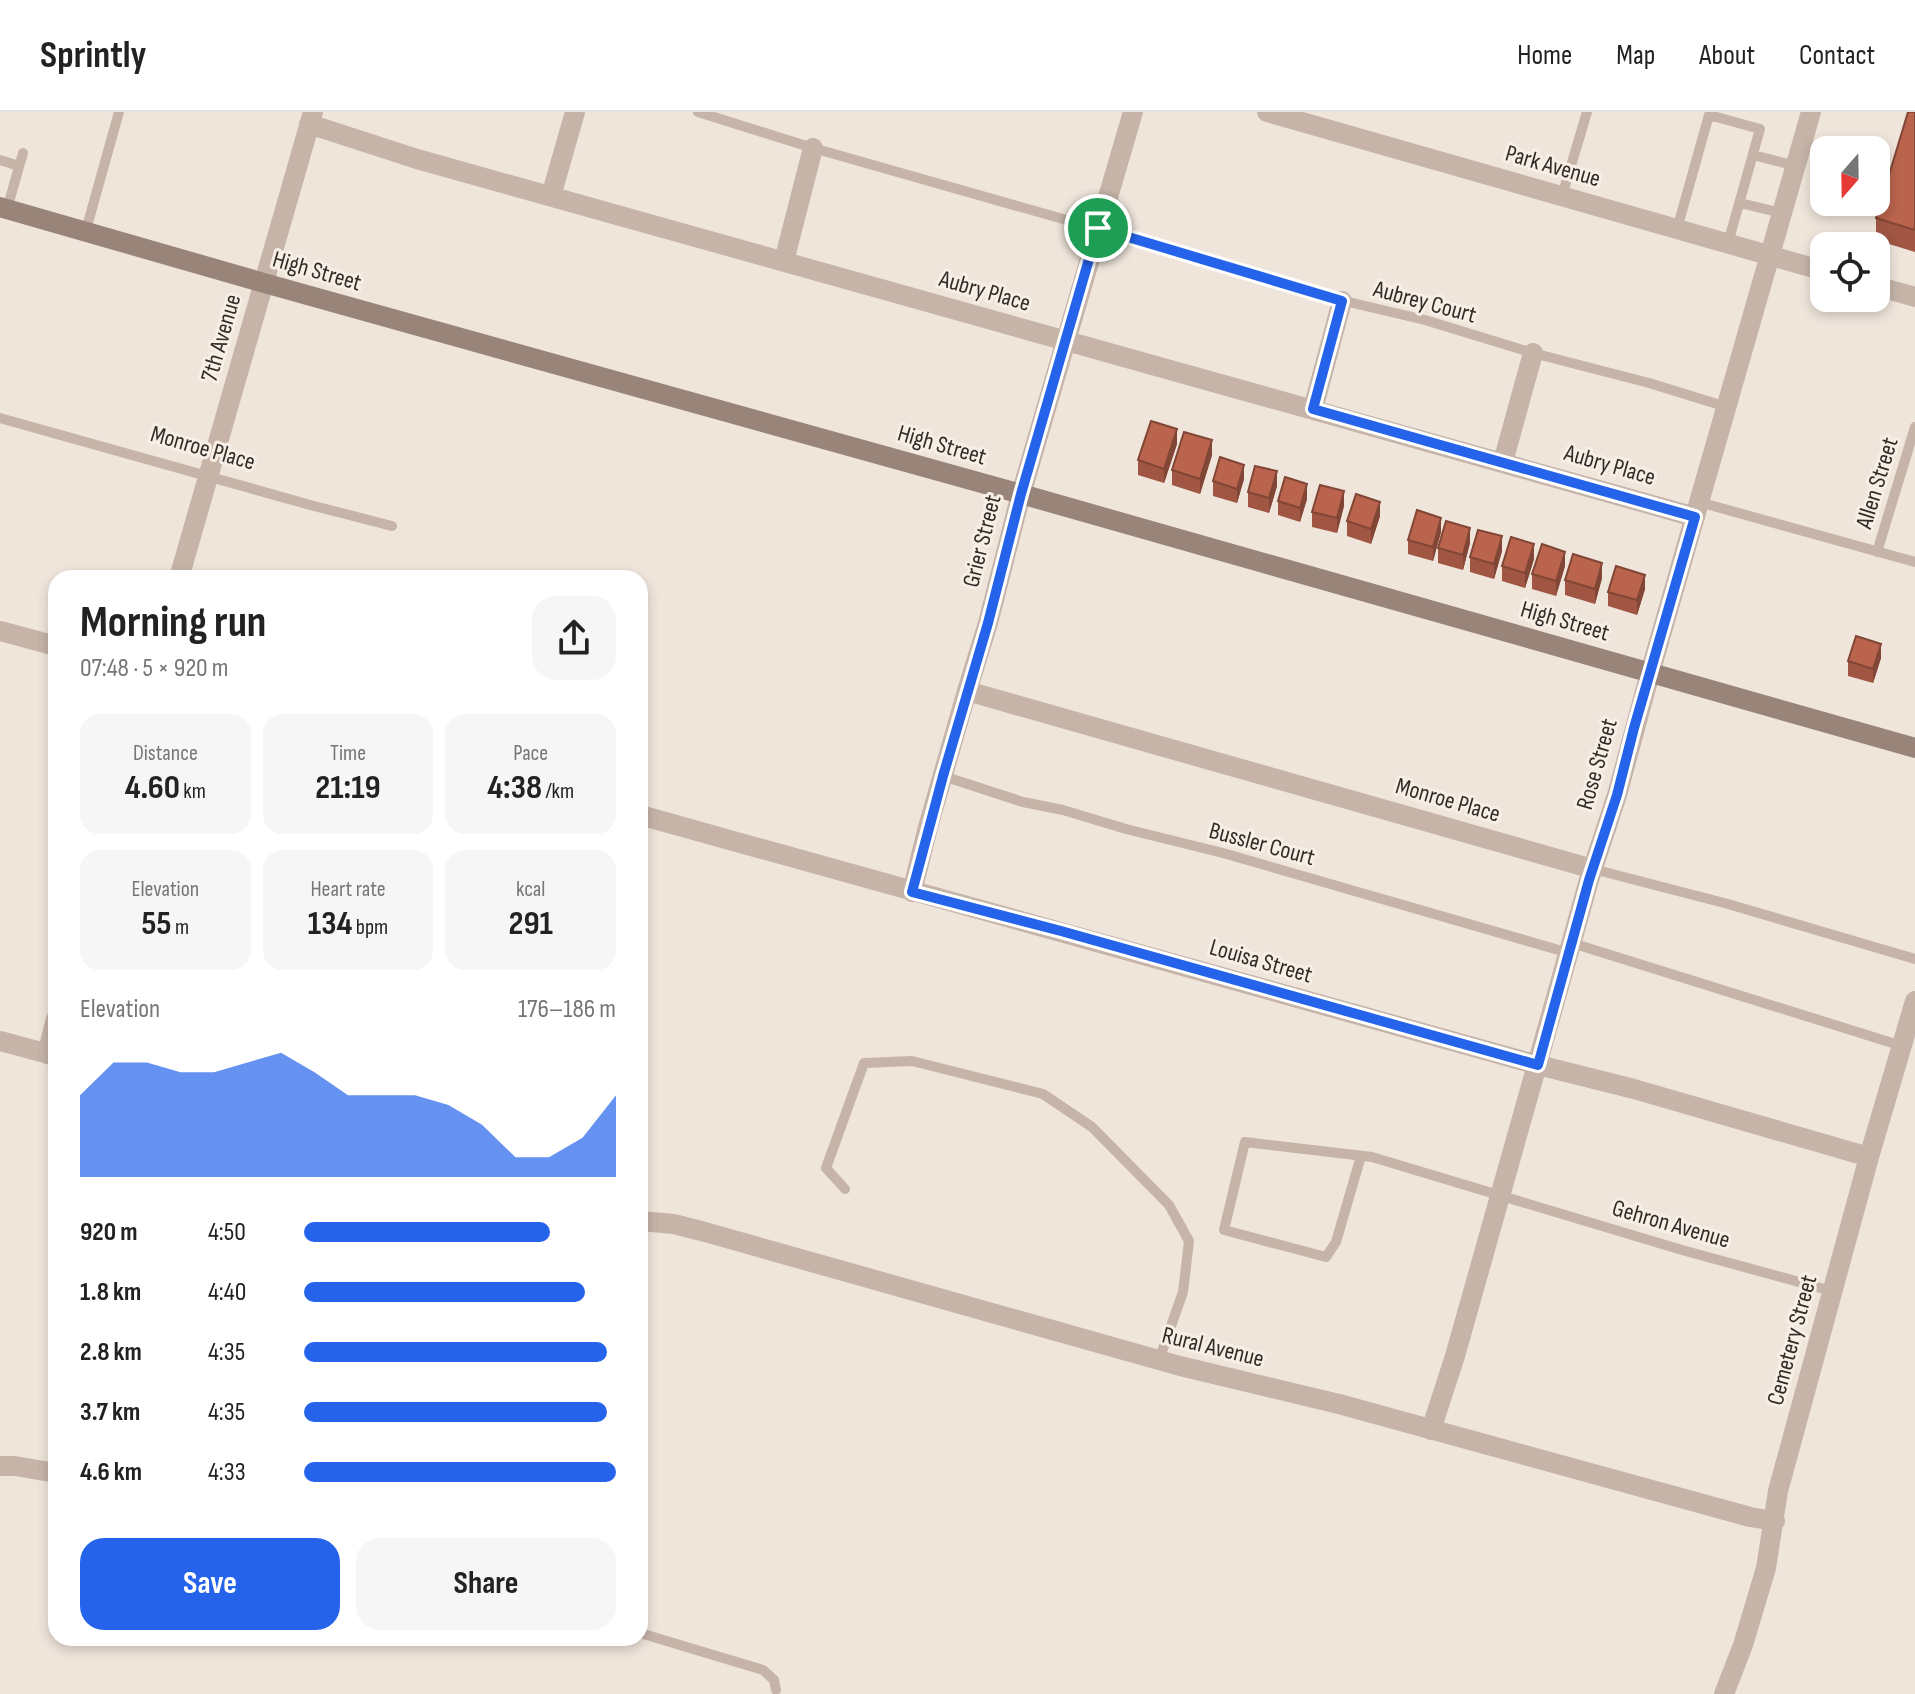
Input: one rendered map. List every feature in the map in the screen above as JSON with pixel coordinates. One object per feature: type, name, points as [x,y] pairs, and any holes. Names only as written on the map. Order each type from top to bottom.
[{"type":"main road","name":"High Street","points":[[4,208],[1915,748]]},
{"type":"street","points":[[551,196],[575,112]]},
{"type":"street","name":"Grier Street","points":[[912,892],[1064,340],[1133,112]]},
{"type":"street","name":"Park Avenue","points":[[1267,112],[1810,267]]},
{"type":"street","name":"Rose Street","points":[[1431,1430],[1617,795],[1811,112]]},
{"type":"street","name":"Aubry Place","points":[[311,118],[417,159],[1503,462],[1697,510]]},
{"type":"street","name":"7th Avenue","points":[[181,570],[311,118]]},
{"type":"street","points":[[784,261],[812,154]]},
{"type":"street","points":[[1890,290],[1915,297]]},
{"type":"street","points":[[1313,409],[1342,301]]},
{"type":"street","points":[[1503,462],[1533,353]]},
{"type":"street","points":[[0,631],[48,644]]},
{"type":"street","name":"Monroe Place","points":[[967,691],[1593,869]]},
{"type":"street","name":"Louisa Street","points":[[648,817],[1634,1089],[1869,1157]]},
{"type":"street","name":"Cemetery Street","points":[[1724,1694],[1743,1645],[1766,1568],[1778,1491],[1915,1001]]},
{"type":"street","points":[[0,1041],[48,1054]]},
{"type":"street","name":"Rural Avenue","points":[[648,1222],[705,1232],[1159,1360],[1339,1404],[1735,1513],[1775,1521]]},
{"type":"street","points":[[0,1466],[48,1472]]},
{"type":"lane","points":[[86,230],[119,112]]},
{"type":"lane","name":"Aubrey Court","points":[[698,112],[812,154],[1098,228],[1342,301],[1425,320],[1727,407]]},
{"type":"lane","points":[[1562,196],[1587,112]]},
{"type":"lane","points":[[1677,229],[1709,113],[1760,129],[1728,243]]},
{"type":"lane","points":[[4,208],[23,153]]},
{"type":"lane","points":[[1753,155],[1796,166]]},
{"type":"lane","points":[[0,160],[19,166]]},
{"type":"lane","points":[[1740,203],[1782,213]]},
{"type":"lane","name":"Monroe Place","points":[[0,418],[392,526]]},
{"type":"lane","name":"Allen Street","points":[[1877,552],[1915,427]]},
{"type":"lane","name":"Aubry Place","points":[[1697,510],[1915,562]]},
{"type":"lane","name":"Bussler Court","points":[[943,776],[1023,802],[1063,810],[1571,948],[1902,1046]]},
{"type":"lane","name":"Monroe Place","points":[[1593,869],[1728,904],[1915,959]]},
{"type":"lane","points":[[845,1189],[826,1168],[864,1063],[912,1061],[1043,1094],[1092,1127],[1114,1149],[1169,1205],[1189,1241],[1183,1292],[1159,1360]]},
{"type":"lane","name":"Gehron Avenue","points":[[1361,1156],[1336,1242],[1326,1257],[1224,1230],[1245,1142],[1372,1157],[1682,1250],[1832,1291]]},
{"type":"lane","points":[[648,1635],[763,1670],[774,1680],[776,1690]]},
{"type":"building","points":[[1908,112],[1915,112],[1915,230],[1876,218],[1890,216],[1890,172]]},
{"type":"building","points":[[1151,421],[1177,429],[1164,469],[1138,460]]},
{"type":"building","points":[[1184,432],[1212,440],[1200,479],[1172,470]]},
{"type":"building","points":[[1220,457],[1244,465],[1237,489],[1213,481]]},
{"type":"building","points":[[1255,466],[1277,471],[1269,498],[1248,492]]},
{"type":"building","points":[[1285,477],[1307,484],[1300,508],[1278,501]]},
{"type":"building","points":[[1320,485],[1344,491],[1337,518],[1312,512]]},
{"type":"building","points":[[1356,494],[1380,502],[1371,529],[1347,521]]},
{"type":"building","points":[[1417,510],[1441,518],[1433,547],[1408,540]]},
{"type":"building","points":[[1446,521],[1470,528],[1463,555],[1438,548]]},
{"type":"building","points":[[1478,530],[1502,536],[1494,564],[1470,557]]},
{"type":"building","points":[[1511,537],[1534,544],[1525,573],[1502,566]]},
{"type":"building","points":[[1542,544],[1565,552],[1556,581],[1532,574]]},
{"type":"building","points":[[1573,554],[1602,563],[1595,589],[1565,580]]},
{"type":"building","points":[[1616,566],[1645,575],[1637,600],[1608,592]]},
{"type":"building","points":[[1856,636],[1881,644],[1873,669],[1848,661]]},
{"type":"route","points":[[1098,228],[1342,301],[1313,409],[1695,517],[1538,1065],[912,892],[1064,340],[1098,228]]}]
